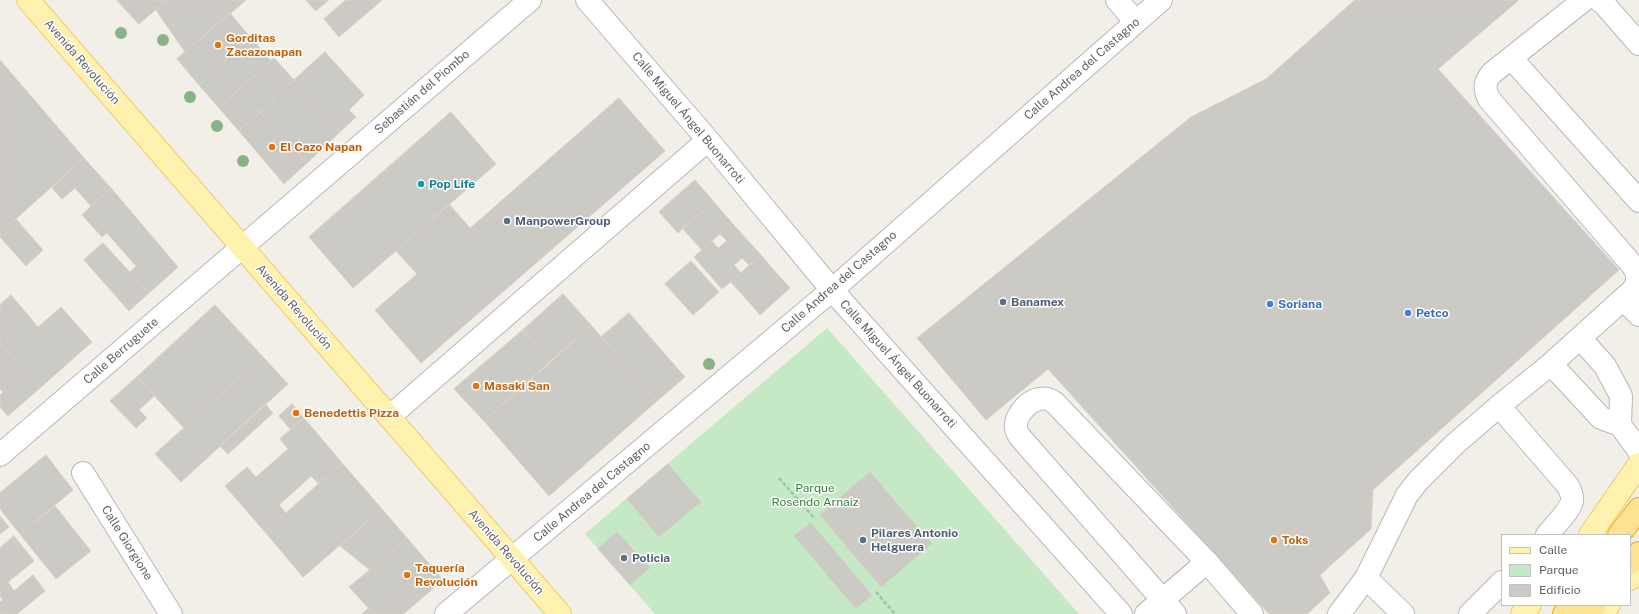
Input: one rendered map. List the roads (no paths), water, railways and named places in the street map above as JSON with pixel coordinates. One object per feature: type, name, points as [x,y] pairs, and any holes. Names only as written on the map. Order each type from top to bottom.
[{"type":"highway","points":[[1620,534],[1639,509]]},
{"type":"highway","points":[[1631,542],[1639,533]]},
{"type":"highway","points":[[1631,563],[1639,553]]},
{"type":"highway","points":[[1554,614],[1561,606]]},
{"type":"highway","points":[[1564,614],[1572,606]]},
{"type":"highway","points":[[1588,614],[1594,606]]},
{"type":"main road","name":"Avenida Revolución","points":[[28,0],[560,614]]},
{"type":"main road","points":[[1591,534],[1639,464]]},
{"type":"main road","points":[[1631,579],[1639,569]]},
{"type":"main road","points":[[1522,614],[1529,606]]},
{"type":"main road","points":[[1601,614],[1608,606]]},
{"type":"street","name":"Sebastián del Piombo","points":[[242,247],[530,0]]},
{"type":"street","name":"Calle Miguel Ángel Buonarroti","points":[[587,0],[708,140],[832,290],[1122,614]]},
{"type":"street","points":[[1117,0],[1136,22]]},
{"type":"street","name":"Calle Andrea del Castagno","points":[[446,614],[832,290],[1161,0]]},
{"type":"street","points":[[1339,614],[1366,578],[1407,496],[1418,481],[1455,444],[1498,406],[1552,364],[1581,339],[1632,291],[1636,283],[1636,274],[1633,266],[1489,99],[1485,91],[1486,81],[1492,73],[1584,0]]},
{"type":"street","points":[[1599,0],[1639,44]]},
{"type":"street","points":[[1511,58],[1639,201]]},
{"type":"street","points":[[389,417],[708,140]]},
{"type":"street","name":"Calle Berruguete","points":[[0,455],[242,247]]},
{"type":"street","points":[[1623,299],[1639,315]]},
{"type":"street","points":[[1581,339],[1605,366],[1621,396],[1620,425]]},
{"type":"street","points":[[1552,364],[1601,418],[1620,425],[1639,451]]},
{"type":"street","points":[[1169,607],[1020,437],[1016,429],[1016,420],[1021,412],[1030,403],[1038,398],[1047,399],[1055,404],[1206,562],[1252,614]]},
{"type":"street","points":[[1498,406],[1568,486],[1572,493],[1572,501],[1568,508],[1548,534]]},
{"type":"street","name":"Calle Giorgione","points":[[83,473],[171,614]]},
{"type":"street","points":[[1146,614],[1169,607],[1206,562]]},
{"type":"street","points":[[1366,578],[1403,614]]},
{"type":"street","points":[[1470,614],[1501,583]]},
{"type":"place","name":"Gorditas Zacazonapan","points":[[218,45]]},
{"type":"place","name":"El Cazo Napan","points":[[272,147]]},
{"type":"place","name":"Pop Life","points":[[421,184]]},
{"type":"place","name":"ManpowerGroup","points":[[507,221]]},
{"type":"place","name":"Banamex","points":[[1003,302]]},
{"type":"place","name":"Soriana","points":[[1270,304]]},
{"type":"place","name":"Petco","points":[[1408,313]]},
{"type":"place","name":"Masaki San","points":[[476,386]]},
{"type":"place","name":"Benedettis Pizza","points":[[296,413]]},
{"type":"place","name":"Pilares Antonio Helguera","points":[[863,540]]},
{"type":"place","name":"Toks","points":[[1274,540]]},
{"type":"place","name":"Policia","points":[[624,558]]},
{"type":"place","name":"Taquería Revolución","points":[[407,575]]},
{"type":"park label","name":"Parque Rosendo Arnaiz","points":[[815,495]]}]
